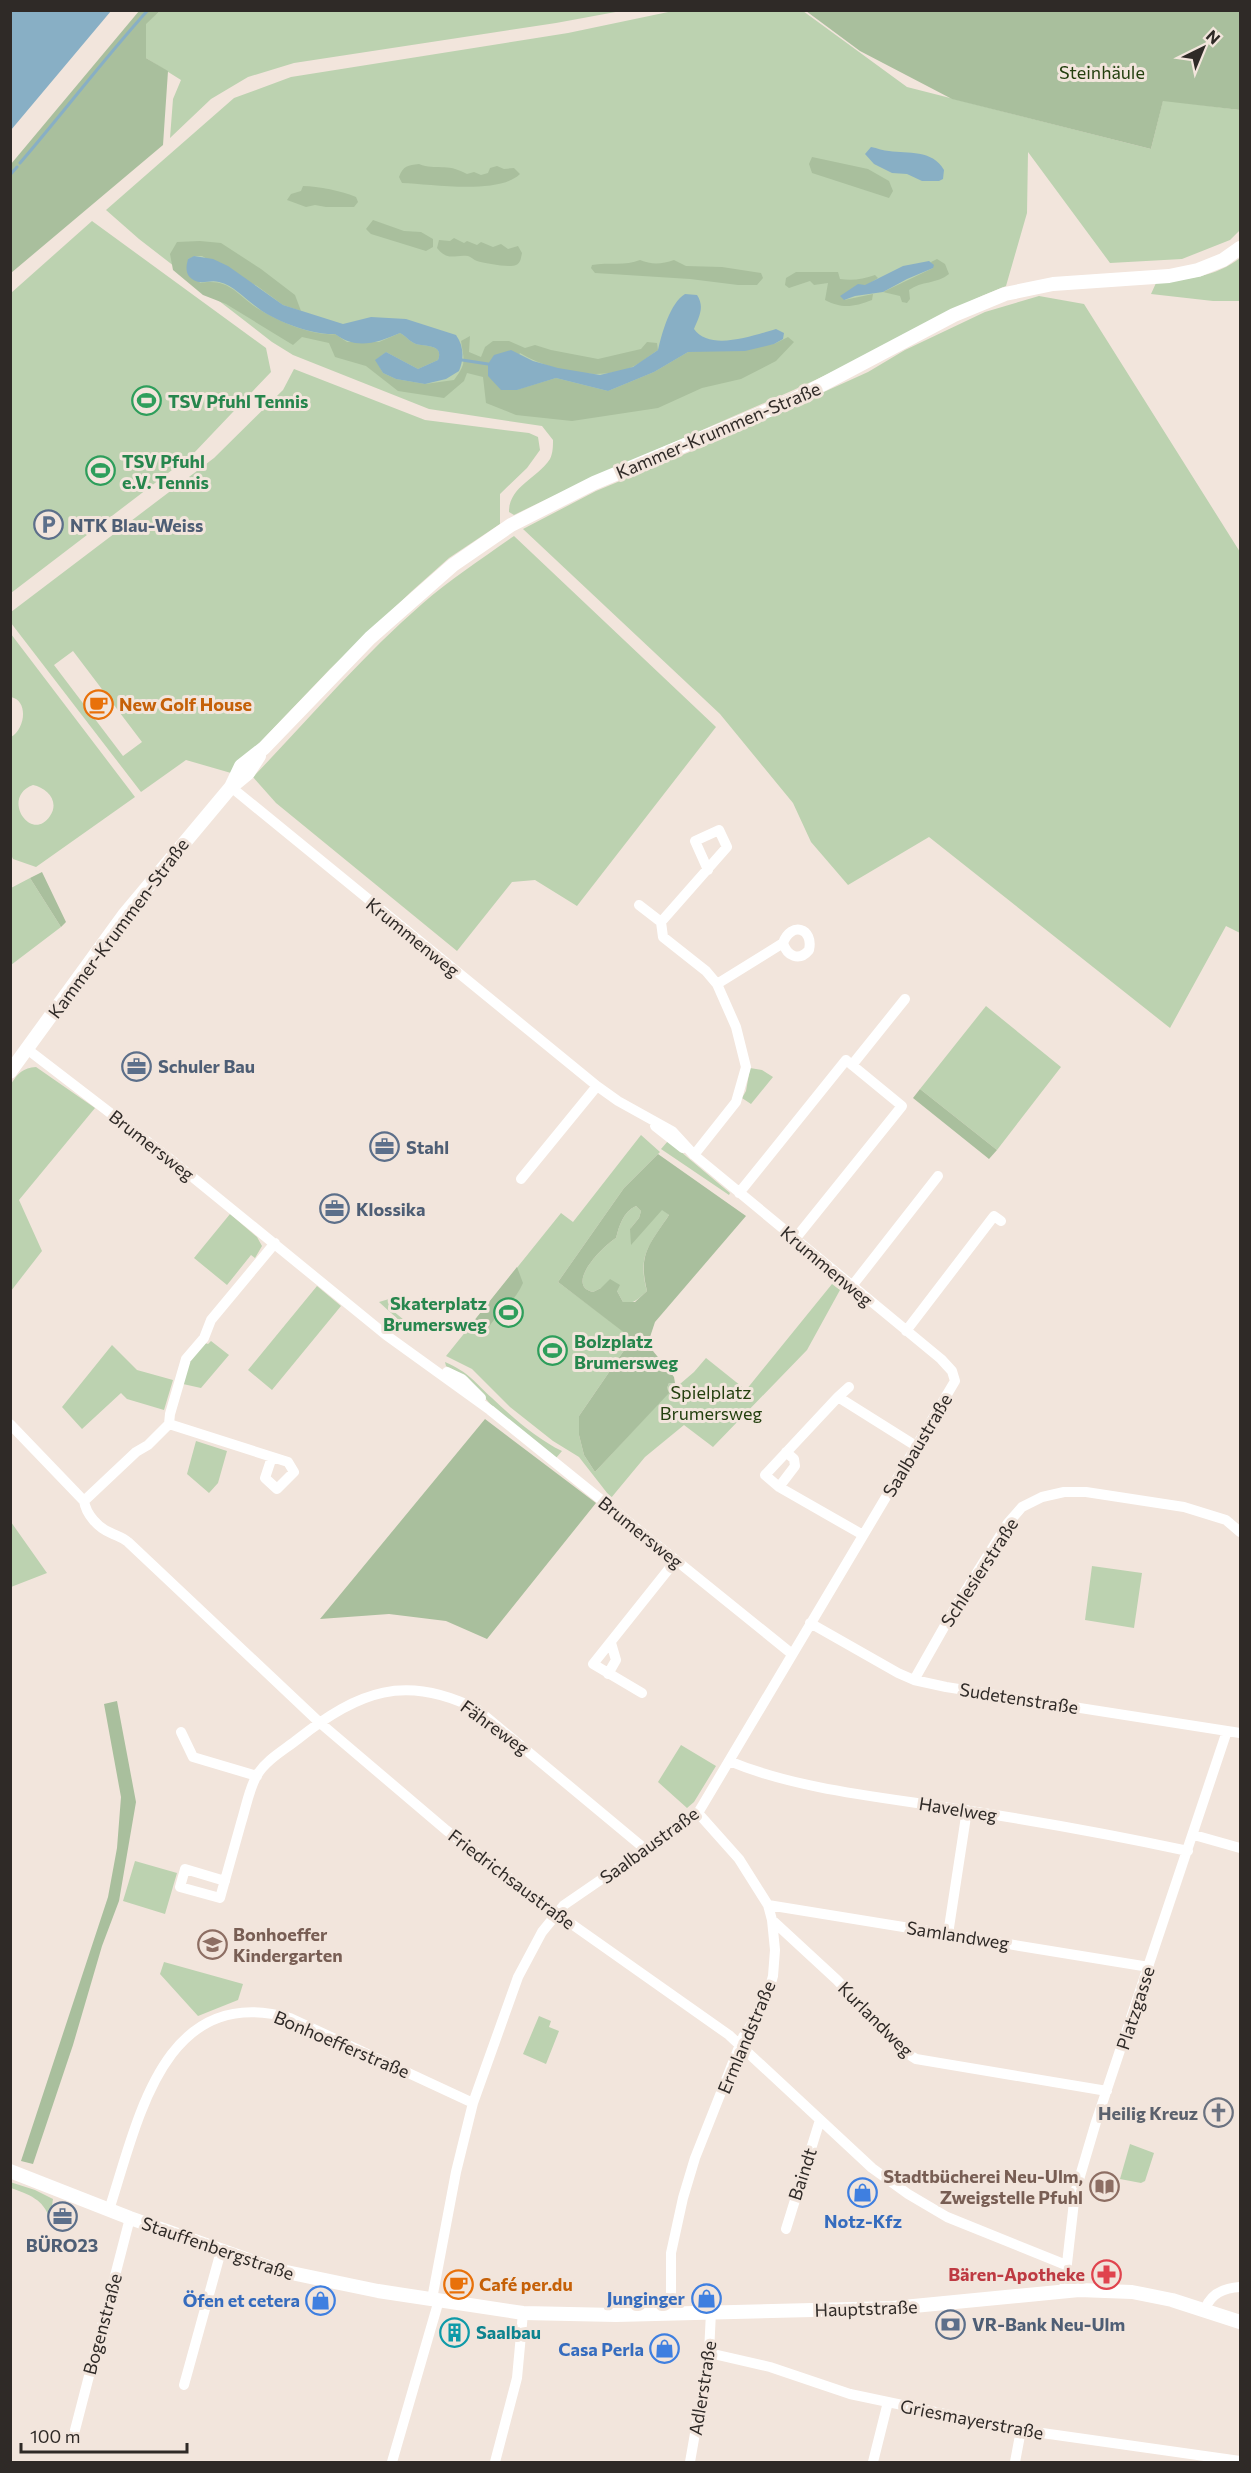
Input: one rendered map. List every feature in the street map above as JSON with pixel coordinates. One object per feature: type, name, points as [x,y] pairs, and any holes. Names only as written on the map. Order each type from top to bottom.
[{"type":"street","name":"Kammer-Krummen-Straße","points":[[10,1072],[124,915],[231,787],[241,766],[264,748],[370,638],[415,597],[453,565],[511,525],[594,483],[793,400],[954,315],[1005,294],[1053,284],[1169,276],[1198,270],[1223,260],[1240,248]]},
{"type":"street","name":"Krummenweg","points":[[231,787],[597,1086],[639,1112],[667,1138],[694,1155],[941,1359],[952,1371],[955,1381]]},
{"type":"street","points":[[694,1155],[736,1102],[746,1067],[733,1020],[717,984],[706,971],[663,937],[662,922],[708,870]]},
{"type":"street","points":[[639,905],[662,922]]},
{"type":"street","points":[[717,984],[783,943]]},
{"type":"street","points":[[852,1065],[905,999]]},
{"type":"street","name":"Brumersweg","points":[[27,1049],[120,1119],[386,1335],[432,1367],[462,1379],[490,1410],[792,1654]]},
{"type":"street","points":[[740,1193],[846,1060],[902,1106],[795,1239]]},
{"type":"street","points":[[521,1179],[597,1086]]},
{"type":"street","points":[[852,1286],[938,1176]]},
{"type":"street","points":[[906,1331],[994,1216],[1001,1221]]},
{"type":"street","points":[[84,1501],[169,1424],[186,1359],[204,1338],[211,1320],[275,1243]]},
{"type":"street","name":"Saalbaustraße","points":[[392,2463],[435,2300],[456,2172],[472,2103],[518,1977],[542,1932],[564,1905],[699,1813],[955,1381]]},
{"type":"street","points":[[849,1387],[765,1475],[779,1486],[863,1535]]},
{"type":"street","points":[[838,1396],[916,1446]]},
{"type":"street","name":"Friedrichsaustraße","points":[[10,1424],[84,1501],[86,1512],[108,1533],[122,1537],[128,1542],[319,1722],[446,1830],[556,1913],[676,1996],[740,2044],[860,2158],[924,2205],[977,2230],[1066,2265]]},
{"type":"street","points":[[169,1424],[272,1456]]},
{"type":"street","points":[[779,1486],[795,1466],[794,1459],[786,1452]]},
{"type":"street","name":"Schlesierstraße","points":[[914,1680],[956,1606],[1011,1519],[1022,1507],[1042,1497],[1064,1492],[1097,1493],[1184,1507],[1226,1520],[1240,1532]]},
{"type":"street","points":[[1226,1520],[1240,1520]]},
{"type":"street","points":[[642,1693],[593,1664],[676,1560]]},
{"type":"street","name":"Sudetenstraße","points":[[810,1623],[914,1680],[945,1687],[1240,1733]]},
{"type":"street","points":[[608,1674],[616,1660],[610,1643]]},
{"type":"street","name":"Fähreweg","points":[[257,1776],[267,1763],[319,1722],[356,1699],[400,1690],[439,1694],[456,1698],[478,1710],[645,1849]]},
{"type":"street","name":"Platzgasse","points":[[1064,2290],[1075,2193],[1227,1731]]},
{"type":"street","points":[[181,1732],[193,1757],[257,1776],[249,1793],[225,1881]]},
{"type":"street","name":"Havelweg","points":[[729,1761],[745,1768],[808,1784],[1067,1827],[1188,1851]]},
{"type":"street","points":[[948,1934],[968,1810]]},
{"type":"street","name":"Ermlandstraße","points":[[671,2314],[671,2253],[683,2198],[695,2158],[740,2044],[759,2013],[770,1987],[775,1950],[768,1905],[739,1859],[699,1813]]},
{"type":"street","points":[[1194,1835],[1240,1848]]},
{"type":"street","name":"Samlandweg","points":[[768,1905],[1149,1967]]},
{"type":"street","name":"Kurlandweg","points":[[772,1920],[831,1975],[905,2052],[916,2059],[1107,2091]]},
{"type":"street","name":"Bonhoefferstraße","points":[[109,2210],[142,2114],[162,2066],[182,2040],[198,2026],[222,2017],[249,2012],[265,2012],[290,2018],[472,2103]]},
{"type":"street","name":"Baindt","points":[[786,2229],[820,2120]]},
{"type":"street","name":"Stauffenbergstraße","points":[[10,2171],[130,2218],[279,2271],[435,2300]]},
{"type":"street","name":"Bogenstraße","points":[[75,2430],[130,2218]]},
{"type":"street","points":[[184,2385],[220,2251]]},
{"type":"street","points":[[1205,2309],[1214,2294],[1240,2287]]},
{"type":"street","name":"Hauptstraße","points":[[435,2300],[523,2313],[590,2316],[893,2308],[1064,2290],[1132,2292],[1205,2309],[1240,2322]]},
{"type":"street","points":[[495,2463],[517,2378],[523,2313]]},
{"type":"street","name":"Adlerstraße","points":[[690,2463],[709,2353],[711,2313]]},
{"type":"street","name":"Griesmayerstraße","points":[[709,2353],[770,2367],[850,2394],[1021,2430],[1240,2461]]},
{"type":"street","points":[[873,2463],[888,2402]]},
{"type":"street","points":[[1016,2463],[1021,2430]]},
{"type":"green space","points":[[139,11],[160,11],[146,24],[146,58],[168,71],[163,145],[11,273],[11,164]]},
{"type":"green space","points":[[160,11],[621,11],[294,63],[248,77],[211,99],[170,138],[173,99],[181,80],[146,58],[146,23]]},
{"type":"green space","points":[[673,11],[803,11],[907,87],[1151,149],[1163,100],[1240,110],[1240,230],[1230,240],[1182,259],[1110,263],[1028,152],[1027,213],[1006,286],[960,306],[826,375],[592,478],[514,515],[509,512],[514,496],[545,466],[552,454],[553,440],[542,426],[429,409],[293,355],[272,342],[139,239],[106,210],[234,98],[291,77],[568,33]]},
{"type":"green space","name":"Steinhäule","points":[[806,11],[1240,11],[1240,110],[1163,101],[1151,149],[952,99],[860,51]]},
{"type":"green space","points":[[812,157],[868,169],[889,181],[893,191],[889,198],[812,173],[809,164]]},
{"type":"green space","points":[[419,164],[453,168],[467,174],[474,172],[481,175],[497,166],[504,169],[514,168],[520,174],[497,184],[481,186],[402,183],[399,177],[404,168]]},
{"type":"green space","points":[[303,186],[344,193],[356,197],[358,202],[354,207],[315,205],[306,207],[287,200],[291,194],[301,191]]},
{"type":"green space","points":[[373,220],[404,231],[421,232],[433,239],[433,247],[426,251],[371,234],[366,229]]},
{"type":"green space","name":"TSV Pfuhl Tennis","points":[[92,221],[266,348],[271,372],[193,454],[11,593],[11,293]]},
{"type":"green space","points":[[454,238],[464,243],[467,241],[477,245],[481,242],[493,247],[501,244],[508,249],[518,246],[522,253],[518,264],[496,265],[477,261],[468,256],[448,256],[437,248],[439,240],[450,241]]},
{"type":"green space","points":[[177,242],[221,243],[295,295],[301,311],[283,305],[257,286],[202,256],[188,259],[200,283],[225,285],[275,318],[316,333],[335,334],[347,342],[379,342],[400,333],[414,343],[433,347],[439,351],[438,360],[418,369],[386,352],[376,360],[383,373],[396,379],[425,384],[454,380],[464,362],[461,341],[470,336],[469,352],[481,357],[485,347],[493,341],[509,341],[525,348],[535,345],[598,359],[641,349],[647,342],[657,343],[658,350],[637,364],[617,372],[603,374],[559,369],[520,353],[501,390],[516,390],[556,378],[608,391],[654,372],[688,352],[774,344],[788,337],[794,342],[776,361],[741,379],[702,388],[658,408],[572,421],[516,415],[486,403],[483,377],[467,373],[464,381],[444,398],[398,391],[366,366],[335,357],[329,343],[302,337],[293,345],[226,304],[203,295],[173,270],[170,254]]},
{"type":"green space","points":[[1240,258],[1240,301],[1213,301],[1151,294],[1156,283],[1211,273]]},
{"type":"green space","points":[[937,259],[945,264],[949,274],[909,290],[910,299],[907,303],[902,302],[900,296],[883,292],[933,268],[931,262]]},
{"type":"green space","points":[[640,260],[657,263],[674,260],[686,266],[722,267],[761,273],[763,278],[757,285],[738,285],[690,279],[595,273],[591,268],[592,265],[629,263]]},
{"type":"green space","points":[[796,272],[838,272],[840,279],[845,280],[875,275],[878,278],[844,300],[873,294],[872,300],[843,306],[825,300],[828,283],[814,285],[810,281],[789,288],[785,285],[786,278]]},
{"type":"green space","points":[[1039,296],[1084,304],[1240,552],[1240,933],[1226,926],[1170,1028],[929,837],[848,885],[811,842],[793,803],[720,714],[523,529],[596,491],[716,441],[868,372],[905,350],[985,312]]},
{"type":"green space","points":[[294,369],[425,420],[529,433],[538,437],[540,450],[527,468],[500,494],[500,524],[449,558],[412,591],[330,669],[231,773],[186,760],[141,792],[11,623],[11,612],[214,458],[283,390]],"holes":[[[73,651],[142,742],[123,756],[54,665]]]},
{"type":"green space","points":[[514,536],[716,727],[577,906],[535,880],[512,882],[457,951],[276,803],[253,777],[356,667],[400,624],[444,586]]},
{"type":"green space","points":[[11,634],[135,797],[36,867],[13,859],[11,855],[11,737],[22,722],[23,709],[17,700],[11,697]],"holes":[[[33,785],[47,792],[54,805],[50,816],[42,823],[35,825],[22,816],[19,799],[23,791]]]},
{"type":"green space","points":[[42,872],[66,922],[61,927],[30,878]]},
{"type":"green space","points":[[30,878],[61,927],[11,965],[11,888]]},
{"type":"green space","points":[[986,1006],[1061,1067],[997,1150],[920,1089]]},
{"type":"green space","points":[[36,1067],[95,1108],[19,1200],[42,1251],[11,1291],[11,1084],[21,1072]]},
{"type":"green space","points":[[750,1068],[762,1070],[773,1077],[751,1104],[742,1098],[746,1091]]},
{"type":"green space","points":[[920,1089],[997,1150],[989,1159],[913,1098]]},
{"type":"green space","name":"Spielplatz Brumersweg","points":[[641,1135],[660,1152],[624,1188],[558,1282],[626,1333],[627,1346],[579,1416],[579,1435],[584,1455],[595,1472],[668,1393],[669,1383],[680,1384],[706,1358],[746,1390],[832,1284],[840,1290],[807,1350],[713,1447],[684,1425],[645,1457],[611,1498],[579,1457],[553,1441],[510,1407],[472,1369],[446,1356],[561,1213],[573,1222]]},
{"type":"green space","points":[[668,1141],[730,1193],[729,1195],[661,1149]]},
{"type":"green space","points":[[658,1154],[746,1216],[655,1322],[649,1340],[653,1351],[674,1377],[675,1383],[669,1383],[667,1388],[669,1393],[595,1472],[584,1455],[579,1435],[579,1416],[627,1346],[626,1334],[558,1282],[624,1188]],"holes":[[[636,1206],[641,1211],[639,1218],[630,1229],[631,1245],[662,1210],[669,1215],[647,1250],[644,1268],[647,1291],[635,1302],[623,1302],[617,1291],[620,1285],[610,1279],[593,1292],[585,1288],[584,1274],[589,1265],[616,1238],[625,1216]]]},
{"type":"green space","points":[[636,1206],[641,1211],[639,1218],[630,1229],[662,1209],[669,1215],[647,1250],[644,1279],[647,1291],[636,1300],[627,1303],[623,1302],[617,1291],[601,1288],[593,1292],[585,1288],[583,1282],[589,1265],[616,1238],[625,1216]]},
{"type":"green space","points":[[230,1214],[257,1237],[262,1246],[255,1258],[251,1255],[227,1285],[194,1258]]},
{"type":"green space","points":[[517,1267],[523,1283],[516,1296],[489,1327],[469,1327]]},
{"type":"green space","points":[[317,1286],[341,1306],[272,1390],[248,1370]]},
{"type":"green space","points":[[389,1299],[397,1304],[392,1310],[416,1330],[413,1333],[379,1302]]},
{"type":"green space","points":[[211,1341],[229,1355],[201,1388],[183,1384],[188,1363],[205,1343],[208,1344]]},
{"type":"green space","points":[[112,1345],[137,1370],[173,1380],[164,1410],[127,1399],[121,1393],[82,1429],[62,1407]]},
{"type":"green space","points":[[445,1362],[466,1374],[525,1427],[562,1451],[556,1458],[492,1406],[467,1377],[446,1366]]},
{"type":"green space","points":[[485,1419],[596,1503],[487,1639],[446,1621],[389,1614],[320,1619]]},
{"type":"green space","points":[[196,1441],[227,1451],[218,1483],[209,1493],[187,1474]]},
{"type":"green space","points":[[11,1522],[47,1573],[10,1587]]},
{"type":"green space","points":[[1092,1566],[1142,1573],[1134,1628],[1085,1620]]},
{"type":"green space","points":[[117,1701],[136,1802],[119,1901],[102,1946],[73,2045],[33,2164],[21,2161],[108,1897],[117,1848],[121,1797],[104,1704]]},
{"type":"green space","points":[[681,1745],[716,1766],[694,1802],[687,1808],[658,1782]]},
{"type":"green space","points":[[135,1861],[177,1873],[165,1914],[123,1901]]},
{"type":"green space","points":[[164,1962],[243,1984],[238,2000],[198,2016],[160,1974]]},
{"type":"green space","points":[[539,2016],[551,2021],[549,2027],[559,2031],[546,2064],[523,2054]]},
{"type":"green space","points":[[1130,2144],[1154,2153],[1145,2181],[1141,2183],[1120,2179]]},
{"type":"green space","points":[[10,2182],[53,2199],[50,2219],[40,2202],[11,2188]]},
{"type":"water","points":[[10,11],[111,11],[11,130]]},
{"type":"water","points":[[871,147],[912,153],[933,159],[944,170],[943,179],[922,181],[907,174],[892,173],[874,164],[865,154]]},
{"type":"water","points":[[194,256],[213,259],[228,266],[283,305],[343,324],[371,317],[406,319],[456,335],[461,344],[462,353],[459,371],[446,379],[425,384],[396,379],[383,373],[375,360],[386,352],[418,369],[438,360],[438,351],[433,347],[414,343],[400,333],[375,342],[359,343],[343,339],[335,334],[293,326],[262,311],[233,288],[215,281],[199,282],[192,279],[187,273],[187,268],[188,259]]},
{"type":"water","points":[[929,261],[934,265],[933,268],[883,292],[844,300],[840,296],[858,284],[865,285],[903,266]]},
{"type":"water","points":[[685,294],[697,295],[701,304],[694,329],[701,336],[711,340],[733,340],[776,329],[784,333],[783,339],[774,344],[745,351],[688,352],[654,372],[608,391],[556,378],[517,390],[501,390],[488,376],[488,364],[494,355],[511,350],[533,361],[600,375],[633,367],[658,350],[671,311]]},
{"type":"waterway","points":[[20,163],[148,10]]},
{"type":"waterway","points":[[10,175],[17,167]]},
{"type":"waterway","points":[[462,360],[488,364]]},
{"type":"place","name":"TSV Pfuhl Tennis","points":[[147,401]]},
{"type":"place","name":"TSV Pfuhl e.V. Tennis","points":[[101,471]]},
{"type":"place","name":"NTK Blau-Weiss","points":[[49,525]]},
{"type":"place","name":"New Golf House","points":[[98,704]]},
{"type":"place","name":"Schuler Bau","points":[[137,1066]]},
{"type":"place","name":"Stahl","points":[[385,1147]]},
{"type":"place","name":"Klossika","points":[[335,1209]]},
{"type":"place","name":"Skaterplatz Brumersweg","points":[[508,1313]]},
{"type":"place","name":"Bolzplatz Brumersweg","points":[[553,1351]]},
{"type":"place","name":"Bonhoeffer Kindergarten","points":[[212,1944]]},
{"type":"place","name":"Heilig Kreuz","points":[[1219,2113]]},
{"type":"place","name":"Stadtbücherei Neu-Ulm, Zweigstelle Pfuhl","points":[[1104,2186]]},
{"type":"place","name":"Notz-Kfz","points":[[863,2192]]},
{"type":"place","name":"BÜRO23","points":[[62,2216]]},
{"type":"place","name":"Bären-Apotheke","points":[[1106,2274]]},
{"type":"place","name":"Café per.du","points":[[458,2284]]},
{"type":"place","name":"Junginger","points":[[706,2298]]},
{"type":"place","name":"Öfen et cetera","points":[[321,2300]]},
{"type":"place","name":"VR-Bank Neu-Ulm","points":[[951,2324]]},
{"type":"place","name":"Saalbau","points":[[455,2332]]},
{"type":"place","name":"Casa Perla","points":[[665,2349]]}]
